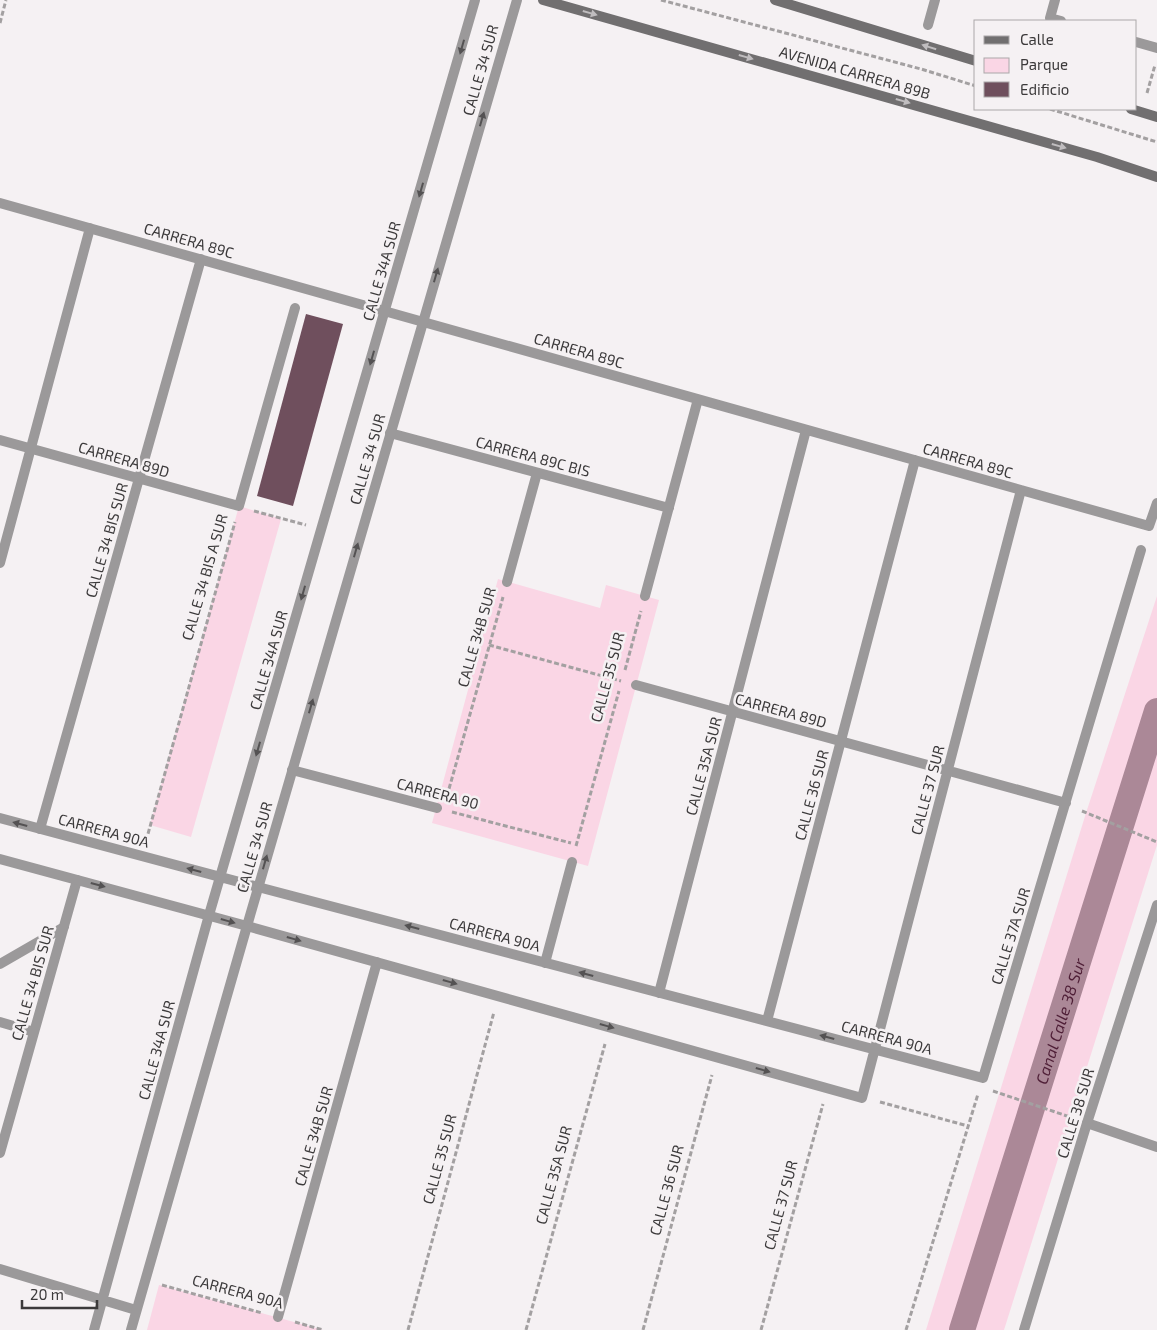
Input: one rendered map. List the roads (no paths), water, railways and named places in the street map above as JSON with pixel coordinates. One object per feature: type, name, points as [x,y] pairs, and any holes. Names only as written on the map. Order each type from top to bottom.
[{"type":"main road","name":"AVENIDA CARRERA 89B","points":[[543,0],[1051,144],[1157,177]]},
{"type":"main road","points":[[775,0],[974,60]]},
{"type":"main road","points":[[1134,110],[1157,117]]},
{"type":"street","name":"CALLE 34A SUR","points":[[94,1330],[209,915],[475,0]]},
{"type":"street","name":"CALLE 34 SUR","points":[[247,926],[517,0]]},
{"type":"street","points":[[928,25],[935,0]]},
{"type":"street","points":[[1055,0],[1055,20]]},
{"type":"street","points":[[1137,42],[1157,48]]},
{"type":"street","name":"CARRERA 89C","points":[[0,203],[1149,526],[1157,503]]},
{"type":"street","points":[[0,563],[90,228]]},
{"type":"street","name":"CALLE 34 BIS SUR","points":[[40,829],[201,260]]},
{"type":"street","name":"CALLE 34 BIS A SUR","points":[[239,506],[295,308]]},
{"type":"street","points":[[645,596],[698,399]]},
{"type":"street","name":"CALLE 35A SUR","points":[[659,993],[806,430]]},
{"type":"street","name":"CARRERA 89C BIS","points":[[390,433],[669,508]]},
{"type":"street","name":"CARRERA 89D","points":[[0,440],[239,506]]},
{"type":"street","name":"CALLE 36 SUR","points":[[766,1021],[915,460]]},
{"type":"street","name":"CALLE 34B SUR","points":[[507,582],[537,473]]},
{"type":"street","name":"CALLE 37 SUR","points":[[377,962],[862,1098],[1021,490]]},
{"type":"street","name":"CALLE 37A SUR","points":[[983,1078],[1141,550]]},
{"type":"street","name":"CARRERA 89D","points":[[636,685],[1066,804]]},
{"type":"street","name":"CARRERA 90","points":[[292,770],[440,809]]},
{"type":"street","name":"CARRERA 90A","points":[[0,818],[983,1078]]},
{"type":"street","points":[[0,859],[377,962]]},
{"type":"street","points":[[545,963],[572,862]]},
{"type":"street","name":"CALLE 34 BIS SUR","points":[[0,1153],[77,880]]},
{"type":"street","name":"CALLE 38 SUR","points":[[1024,1330],[1087,1124],[1157,906]]},
{"type":"street","points":[[131,1330],[247,926]]},
{"type":"street","points":[[0,964],[64,927]]},
{"type":"street","name":"CALLE 34B SUR","points":[[278,1317],[377,962]]},
{"type":"street","points":[[0,1022],[34,1032]]},
{"type":"street","points":[[1087,1124],[1157,1147]]},
{"type":"street","points":[[0,1269],[136,1310]]},
{"type":"waterway","name":"Canal Calle 38 Sur","points":[[962,1330],[1157,711]]}]
